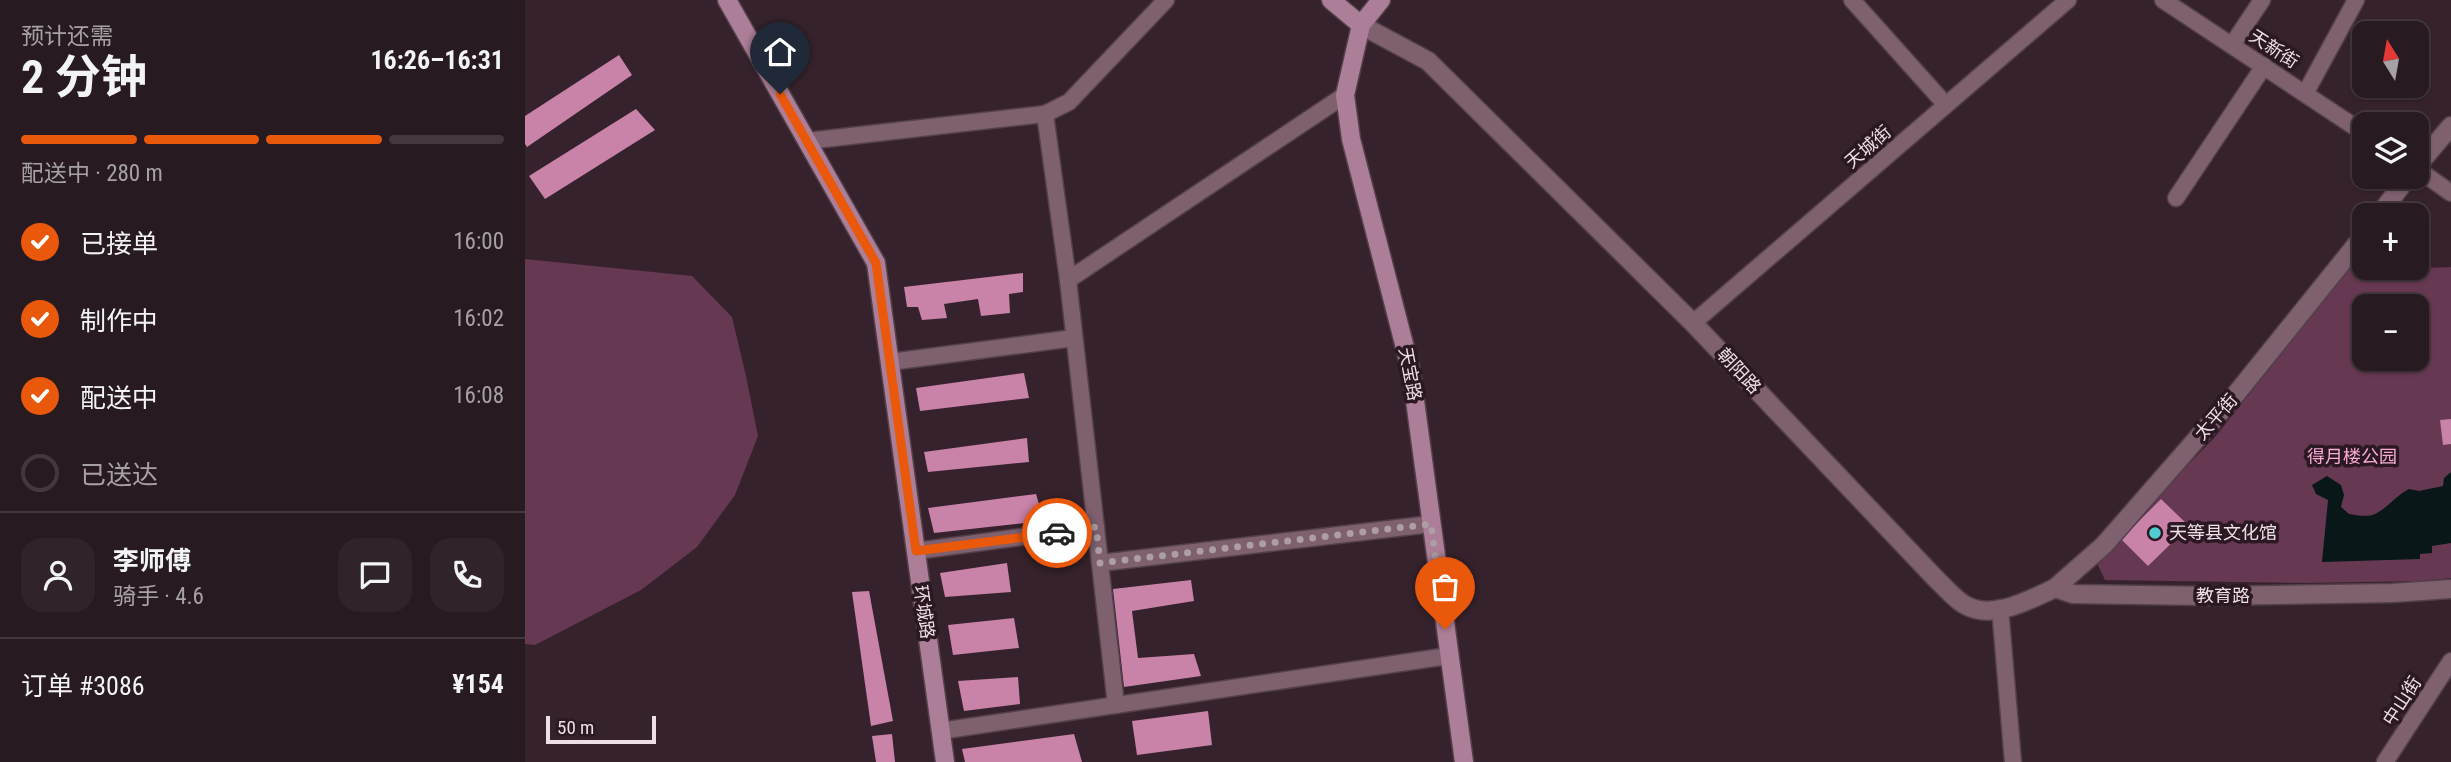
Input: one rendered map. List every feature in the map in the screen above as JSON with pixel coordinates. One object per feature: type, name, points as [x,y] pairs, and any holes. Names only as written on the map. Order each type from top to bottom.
[{"type":"main road","name":"环城路","points":[[727,0],[876,263],[945,762]]},
{"type":"main road","points":[[1331,0],[1361,25]]},
{"type":"main road","name":"天宝路","points":[[1381,0],[1361,25],[1345,95],[1350,139],[1411,371],[1464,762]]},
{"type":"street","points":[[807,141],[1045,114],[1069,102],[1166,0]]},
{"type":"street","points":[[1852,0],[1946,105]]},
{"type":"street","name":"天城街","points":[[1693,323],[2068,0]]},
{"type":"street","name":"天新街","points":[[2163,0],[2352,124]]},
{"type":"street","points":[[2232,45],[2262,0]]},
{"type":"street","points":[[2306,92],[2356,0]]},
{"type":"street","name":"朝阳路","points":[[1361,25],[1427,61],[1693,323],[1938,581],[1965,606],[1978,610],[2000,608]]},
{"type":"street","points":[[2176,198],[2265,66]]},
{"type":"street","points":[[1068,280],[1345,95]]},
{"type":"street","points":[[1045,114],[1068,280],[1115,705]]},
{"type":"street","points":[[2429,153],[2451,126]]},
{"type":"street","points":[[2429,176],[2451,193]]},
{"type":"street","points":[[2388,203],[2399,189]]},
{"type":"street","name":"太平街","points":[[2055,588],[2104,545],[2236,394],[2352,250]]},
{"type":"street","points":[[890,362],[1074,338]]},
{"type":"street","points":[[1100,563],[1431,524]]},
{"type":"street","points":[[916,551],[1096,527]]},
{"type":"street","points":[[2013,762],[2000,608],[2022,603],[2055,588]]},
{"type":"street","name":"教育路","points":[[2055,588],[2073,594],[2206,596],[2392,593],[2451,589]]},
{"type":"street","points":[[940,731],[1448,656]]},
{"type":"street","name":"中山街","points":[[2385,762],[2451,661]]},
{"type":"green space","points":[[525,259],[692,276],[732,317],[758,436],[735,495],[697,547],[641,590],[535,645],[525,644]]},
{"type":"green space","name":"得月楼公园","points":[[2352,265],[2352,280],[2429,280],[2429,268],[2451,267],[2451,578],[2304,583],[2105,580],[2095,559],[2215,437]]},
{"type":"shaded area","points":[[2451,472],[2451,543],[2432,546],[2432,553],[2420,554],[2420,559],[2322,562],[2328,500],[2316,494],[2312,485],[2327,476],[2341,485],[2344,495],[2341,507],[2349,514],[2370,516],[2381,511],[2409,489],[2419,491],[2443,486],[2444,478]]},
{"type":"building","points":[[619,55],[632,75],[527,147],[525,116]]},
{"type":"building","points":[[636,109],[655,130],[545,199],[529,176]]},
{"type":"building","points":[[1023,273],[1023,292],[1009,294],[1010,313],[981,316],[978,299],[944,304],[947,318],[922,320],[918,307],[907,307],[904,287]]},
{"type":"building","points":[[1024,373],[1029,398],[920,411],[916,388]]},
{"type":"building","points":[[2451,419],[2451,444],[2443,445],[2440,420]]},
{"type":"building","points":[[1027,438],[1029,462],[928,472],[924,452]]},
{"type":"building","points":[[1036,494],[1044,521],[934,533],[928,508]]},
{"type":"building","name":"天等县文化馆","points":[[2161,499],[2189,526],[2148,566],[2121,539]]},
{"type":"building","points":[[1007,563],[1011,592],[945,597],[940,573]]},
{"type":"building","points":[[1191,580],[1194,601],[1132,611],[1138,658],[1194,654],[1201,676],[1124,687],[1113,589]]},
{"type":"building","points":[[869,591],[893,721],[871,726],[852,592]]},
{"type":"building","points":[[1014,618],[1019,648],[953,655],[948,625]]},
{"type":"building","points":[[1018,677],[1020,704],[964,711],[958,681]]},
{"type":"building","points":[[1208,711],[1212,745],[1137,755],[1132,721]]},
{"type":"building","points":[[892,734],[895,762],[876,762],[872,736]]},
{"type":"building","points":[[1074,734],[1082,762],[965,762],[962,749]]},
{"type":"way so far","points":[[1057,533],[1096,527],[1100,563],[1431,524],[1445,629]]},
{"type":"place","name":"天等县文化馆","points":[[2155,533]]},
{"type":"route","points":[[780,94],[876,263],[916,551],[1057,533]]}]
